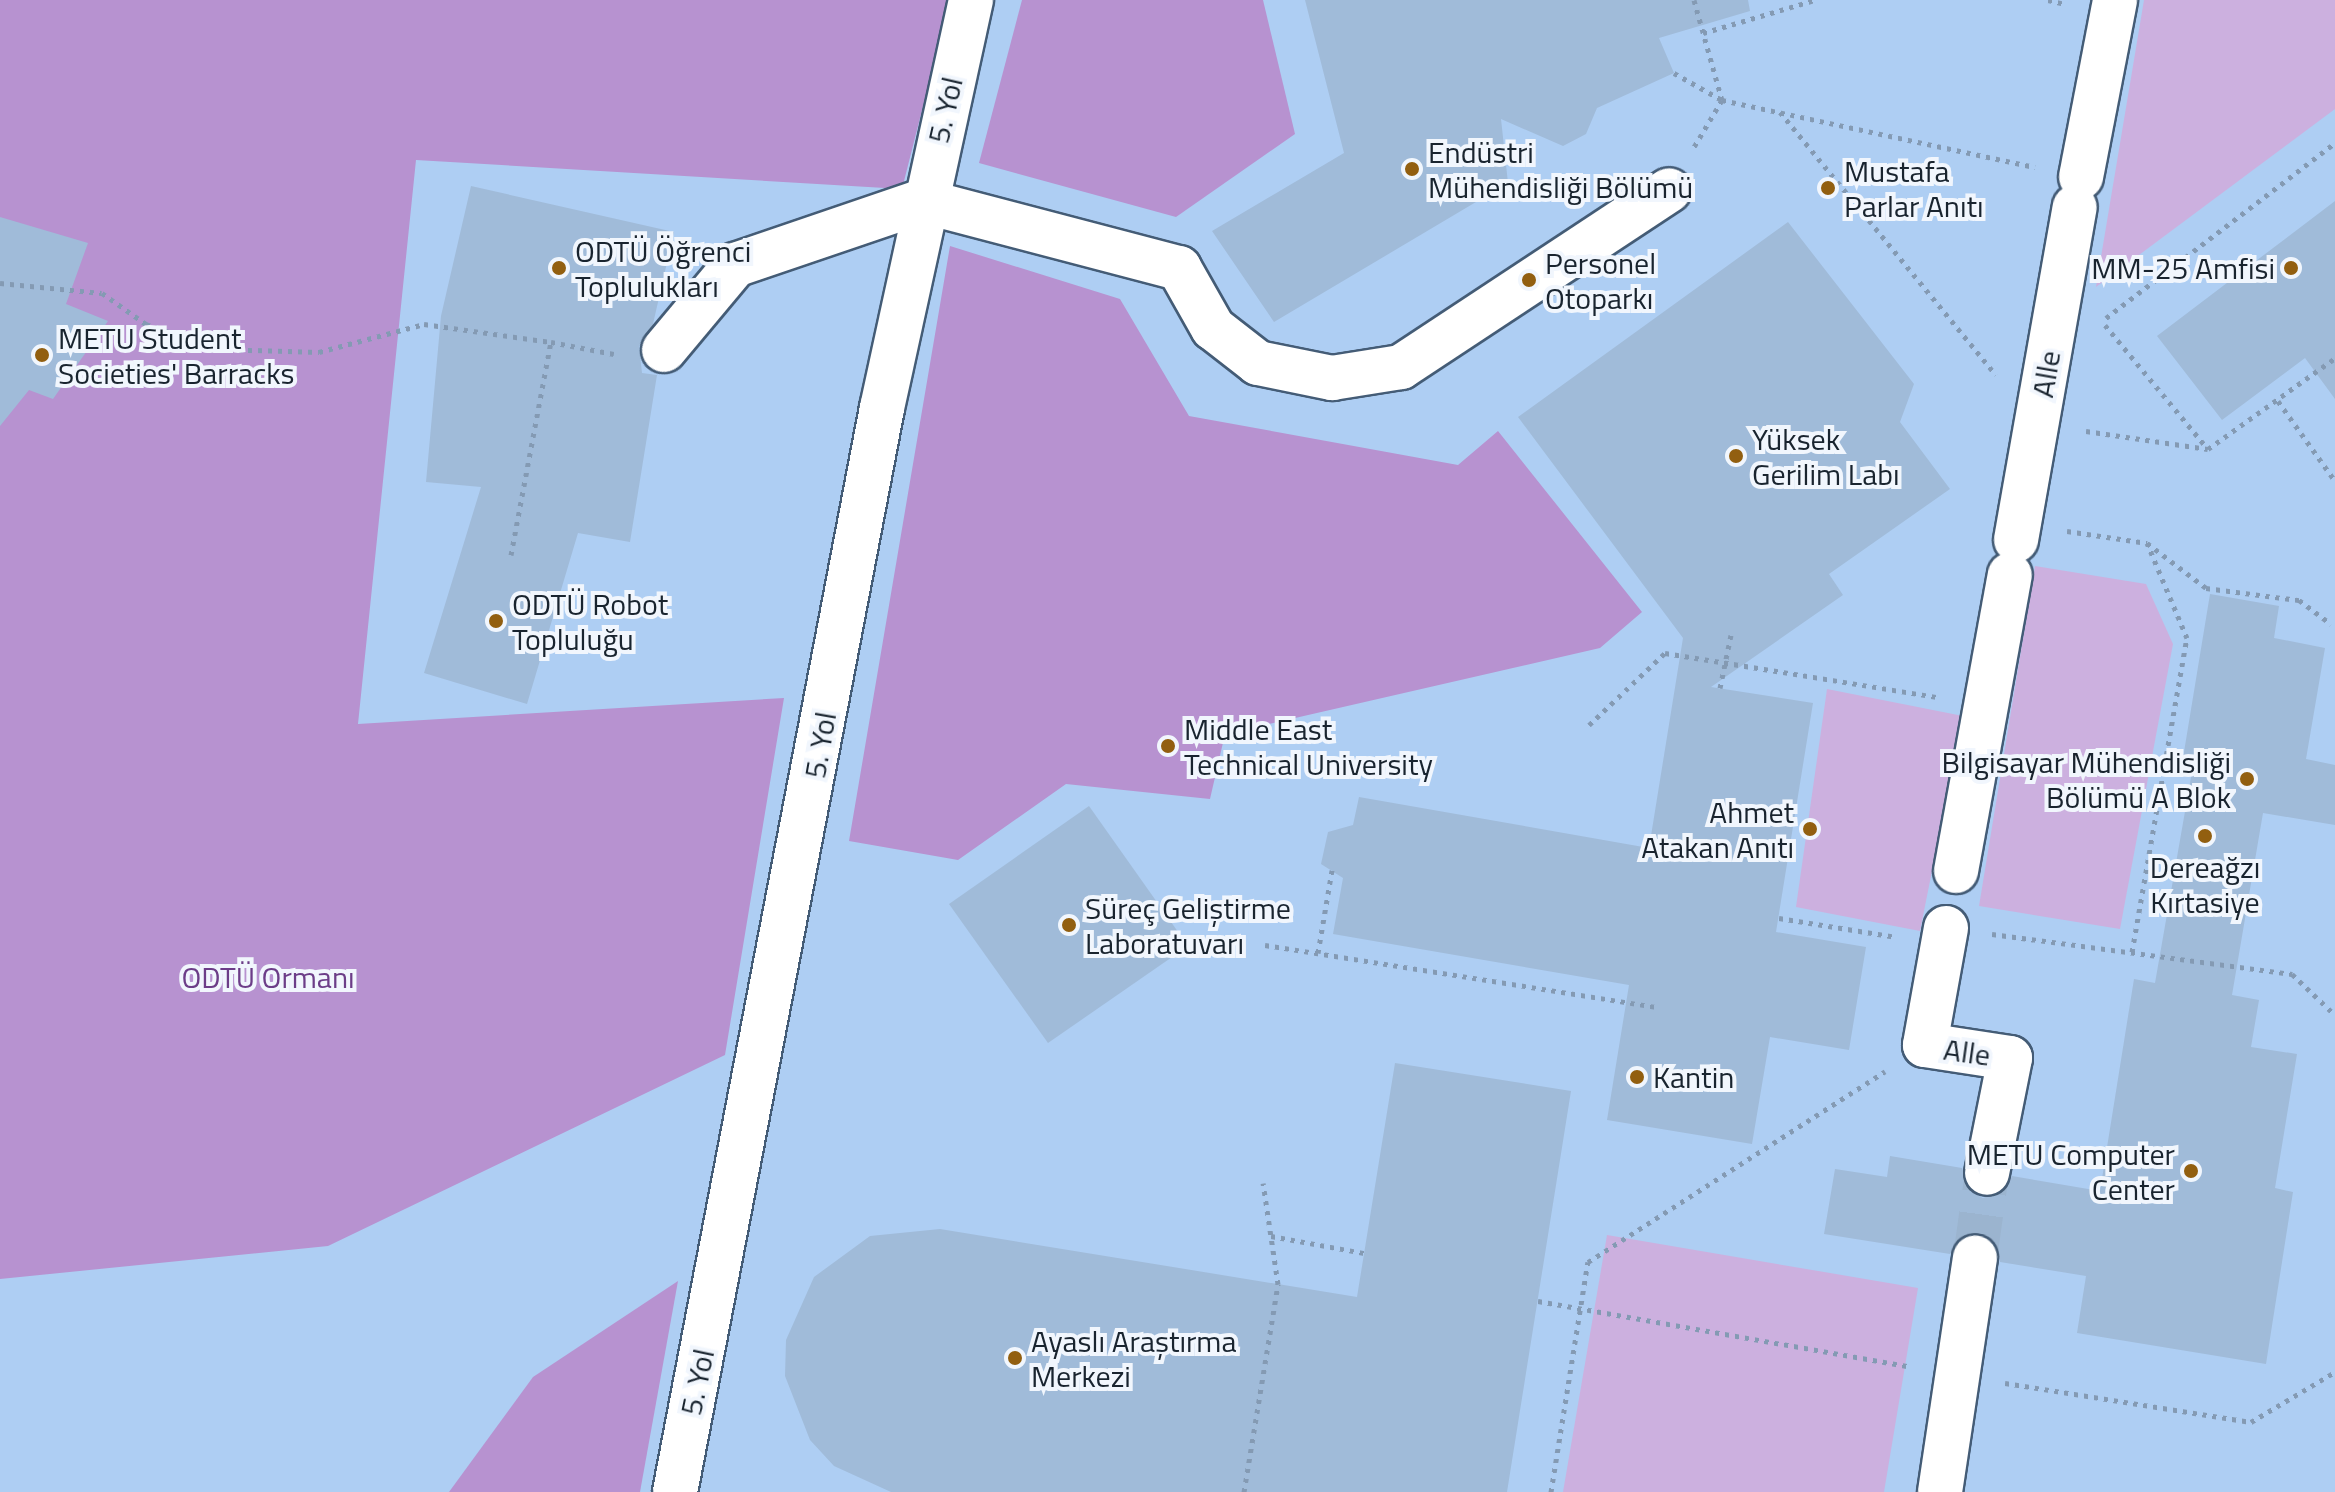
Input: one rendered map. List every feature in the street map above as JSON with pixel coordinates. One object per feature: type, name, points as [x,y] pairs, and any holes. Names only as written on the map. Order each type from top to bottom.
[{"type":"street","name":"5. Yol","points":[[675,1492],[923,201],[971,0]]},
{"type":"street","name":"Alle","points":[[1956,871],[2115,0]]},
{"type":"street","points":[[664,350],[735,265],[923,201],[1179,268],[1213,328],[1258,363],[1332,378],[1401,367],[1669,190]]},
{"type":"street","name":"Alle","points":[[1944,937],[1925,1045],[2010,1058],[1987,1173]]},
{"type":"street","points":[[1940,1492],[1975,1258]]},
{"type":"path","points":[[1669,190],[1722,100],[1694,0]]},
{"type":"path","points":[[1703,33],[1815,0]]},
{"type":"path","points":[[1674,73],[1722,100],[1780,112],[2078,192]]},
{"type":"path","points":[[1780,112],[2037,424],[2208,449],[2335,358]]},
{"type":"path","points":[[2048,362],[2335,143]]},
{"type":"path","points":[[0,283],[102,293],[146,324],[218,349],[319,352],[424,324],[551,342],[647,360],[664,350]]},
{"type":"path","points":[[2102,321],[2208,449]]},
{"type":"path","points":[[511,555],[551,342]]},
{"type":"path","points":[[2278,401],[2335,481]]},
{"type":"path","points":[[2015,546],[2147,543],[2206,588],[2299,600],[2331,624]]},
{"type":"path","points":[[2132,952],[2187,638],[2147,543]]},
{"type":"path","points":[[1720,688],[1731,635]]},
{"type":"path","points":[[1589,725],[1665,653],[1726,660],[1986,706]]},
{"type":"path","points":[[1318,953],[1332,870]]},
{"type":"path","points":[[1779,918],[1944,937],[2132,952],[2292,974],[2335,1015]]},
{"type":"path","points":[[1265,945],[1657,1007]]},
{"type":"path","points":[[1551,1492],[1588,1262],[1925,1045]]},
{"type":"path","points":[[1244,1492],[1278,1284],[1263,1183]]},
{"type":"path","points":[[1271,1236],[1364,1253]]},
{"type":"shaded area","name":"Middle East Technical University","points":[[0,0],[2335,0],[2335,1492],[0,1492]]},
{"type":"shaded area","points":[[2144,0],[2335,0],[2335,109],[2096,287]]},
{"type":"shaded area","points":[[2035,566],[2146,584],[2173,644],[2120,929],[1979,906]]},
{"type":"shaded area","points":[[1827,689],[1963,716],[1920,931],[1796,907]]},
{"type":"shaded area","points":[[1607,1235],[1918,1288],[1884,1492],[1563,1492]]},
{"type":"green space","name":"ODTÜ Ormanı","points":[[0,0],[950,0],[902,189],[416,160],[358,724],[784,698],[725,1055],[328,1246],[0,1279]]},
{"type":"green space","points":[[1022,0],[1263,0],[1295,134],[1176,217],[979,163]]},
{"type":"green space","points":[[950,246],[1120,299],[1189,416],[1458,465],[1498,431],[1642,612],[1600,648],[1225,734],[1210,799],[1066,784],[958,860],[849,841]]},
{"type":"green space","points":[[678,1281],[640,1492],[449,1492],[533,1377]]},
{"type":"building","name":"Endüstri Mühendisliği Bölümü","points":[[1305,0],[1748,0],[1750,11],[1659,38],[1674,73],[1597,108],[1586,134],[1563,146],[1501,119],[1508,183],[1274,322],[1212,231],[1344,153]]},
{"type":"building","points":[[471,186],[674,232],[653,324],[639,346],[642,373],[657,375],[630,542],[578,533],[527,704],[424,673],[481,487],[426,482],[441,316]]},
{"type":"building","name":"MM-25 Amfisi","points":[[2335,201],[2335,399],[2305,358],[2222,420],[2157,336]]},
{"type":"building","name":"METU Student Societies' Barracks","points":[[0,217],[88,243],[66,304],[108,321],[53,399],[29,390],[0,426]]},
{"type":"building","points":[[1788,222],[1914,384],[1900,422],[1950,489],[1829,574],[1843,595],[1711,687],[1813,703],[1776,932],[1866,947],[1849,1050],[1770,1037],[1752,1144],[1607,1120],[1629,985],[1333,934],[1343,878],[1321,864],[1328,832],[1353,825],[1359,797],[1649,848],[1683,638],[1518,417]]},
{"type":"building","name":"METU Computer Center","points":[[2210,594],[2279,606],[2274,638],[2325,648],[2306,759],[2335,765],[2335,825],[2263,813],[2232,995],[2259,1000],[2251,1047],[2297,1054],[2275,1188],[2293,1192],[2266,1364],[2077,1333],[2086,1276],[2000,1262],[1998,1248],[1979,1234],[1965,1235],[1950,1254],[1824,1234],[1835,1169],[1887,1177],[1890,1156],[1962,1168],[1970,1191],[1983,1198],[2005,1190],[2012,1176],[2100,1191],[2134,979],[2155,983],[2194,760],[2183,758]]},
{"type":"building","name":"Süreç Geliştirme Laboratuvarı","points":[[1089,806],[1188,946],[1048,1043],[949,904]]},
{"type":"building","points":[[1395,1063],[1571,1091],[1507,1492],[891,1492],[834,1466],[810,1440],[785,1376],[786,1340],[814,1277],[870,1236],[940,1229],[1357,1297]]},
{"type":"tunnel","points":[[1975,1258],[1987,1173]]},
{"type":"place","name":"Endüstri Mühendisliği Bölümü","points":[[1412,169]]},
{"type":"place","name":"Mustafa Parlar Anıtı","points":[[1828,188]]},
{"type":"place","name":"ODTÜ Öğrenci Toplulukları","points":[[559,268]]},
{"type":"place","name":"MM-25 Amfisi","points":[[2291,268]]},
{"type":"place","name":"Personel Otoparkı","points":[[1529,280]]},
{"type":"place","name":"METU Student Societies' Barracks","points":[[42,355]]},
{"type":"place","name":"Yüksek Gerilim Labı","points":[[1736,456]]},
{"type":"place","name":"ODTÜ Robot Topluluğu","points":[[496,621]]},
{"type":"place","name":"Middle East Technical University","points":[[1168,746]]},
{"type":"place","name":"Bilgisayar Mühendisliği Bölümü A Blok","points":[[2247,779]]},
{"type":"place","name":"Ahmet Atakan Anıtı","points":[[1810,829]]},
{"type":"place","name":"Dereağzı Kırtasiye","points":[[2205,836]]},
{"type":"place","name":"Süreç Geliştirme Laboratuvarı","points":[[1069,925]]},
{"type":"place","name":"Kantin","points":[[1637,1077]]},
{"type":"place","name":"METU Computer Center","points":[[2191,1171]]},
{"type":"place","name":"Ayaslı Araştırma Merkezi","points":[[1015,1358]]}]
